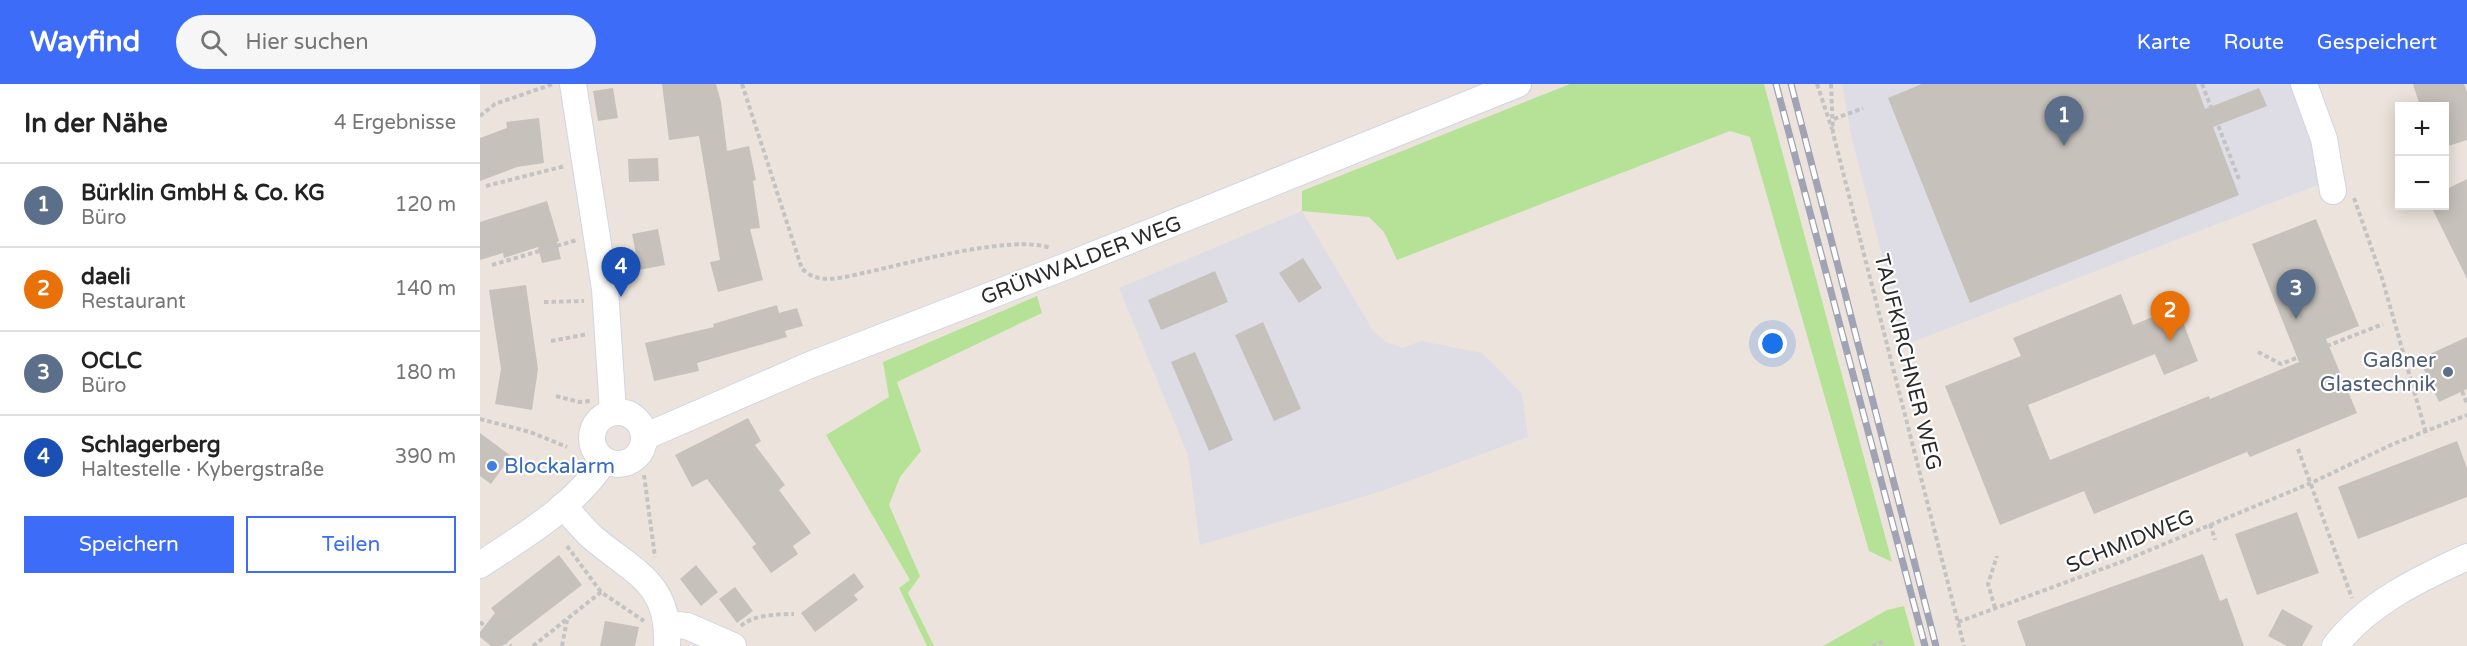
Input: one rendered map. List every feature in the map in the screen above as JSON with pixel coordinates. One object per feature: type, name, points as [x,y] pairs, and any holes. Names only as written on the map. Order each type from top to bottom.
[{"type":"street","points":[[573,84],[605,289],[613,412]]},
{"type":"street","name":"GRÜNWALDER WEG","points":[[644,437],[810,365],[1064,267],[1518,84]]},
{"type":"street","points":[[2304,84],[2342,190]]},
{"type":"street","points":[[613,412],[631,415],[638,421],[644,437],[640,452],[627,463],[620,465],[604,461],[596,454],[591,433],[603,416],[613,412]]},
{"type":"street","points":[[480,565],[555,512],[590,482],[604,461]]},
{"type":"street","points":[[555,512],[592,536],[652,585],[663,605],[662,632],[687,626],[729,645]]},
{"type":"street","points":[[2335,646],[2360,620],[2388,598],[2437,570],[2467,557]]},
{"type":"path","points":[[742,84],[802,269],[814,277],[827,279],[845,277],[951,253],[1039,244],[1057,251],[1064,267]]},
{"type":"path","points":[[1817,84],[1833,133]]},
{"type":"path","name":"TAUFKIRCHNER WEG","points":[[1831,84],[1833,133],[1964,646]]},
{"type":"path","points":[[2202,84],[2239,179]]},
{"type":"path","points":[[480,116],[495,104],[547,87]]},
{"type":"path","points":[[1834,119],[1863,108]]},
{"type":"path","points":[[486,186],[566,166]]},
{"type":"path","points":[[2342,190],[2382,278],[2426,433]]},
{"type":"path","points":[[492,265],[578,239]]},
{"type":"path","points":[[544,302],[562,300]]},
{"type":"path","points":[[2258,352],[2281,364],[2383,324]]},
{"type":"path","points":[[551,341],[592,333]]},
{"type":"path","points":[[2462,392],[2467,404]]},
{"type":"path","points":[[556,396],[579,402]]},
{"type":"path","name":"SCHMIDWEG","points":[[1958,622],[2121,562],[2311,483],[2393,444],[2467,415]]},
{"type":"path","points":[[480,418],[530,432],[567,447]]},
{"type":"path","points":[[2298,450],[2360,620]]},
{"type":"path","points":[[644,475],[657,574],[652,585]]},
{"type":"path","points":[[555,512],[601,592],[662,632]]},
{"type":"path","points":[[2210,524],[2215,540]]},
{"type":"path","points":[[1995,608],[1988,584],[1997,556]]},
{"type":"path","points":[[533,646],[601,592]]},
{"type":"path","points":[[729,645],[744,623],[778,614],[794,614]]},
{"type":"path","points":[[562,646],[567,619]]},
{"type":"path","points":[[480,622],[511,646]]},
{"type":"path","points":[[1872,646],[1884,641]]},
{"type":"shaded area","points":[[1842,84],[2292,84],[2328,181],[1905,345],[1851,135]]},
{"type":"shaded area","points":[[1302,211],[1374,332],[1386,342],[1403,348],[1421,341],[1482,353],[1522,394],[1528,437],[1379,492],[1200,545],[1188,455],[1119,288]]},
{"type":"green space","points":[[1570,84],[1764,84],[1892,562],[1869,551],[1750,137],[1730,131],[1397,260],[1384,232],[1369,217],[1302,211],[1302,191]]},
{"type":"green space","points":[[1037,296],[1042,313],[897,382],[921,451],[900,477],[889,505],[920,576],[908,593],[934,646],[927,646],[899,588],[910,580],[826,435],[889,397],[883,362]]},
{"type":"green space","points":[[1904,606],[1915,646],[1823,646],[1887,610]]},
{"type":"building","points":[[662,84],[716,84],[721,102],[727,151],[749,146],[756,180],[753,181],[760,228],[750,229],[763,280],[718,292],[710,262],[720,260],[699,136],[669,140]]},
{"type":"building","points":[[1922,84],[2196,84],[2205,109],[2259,88],[2267,106],[2213,127],[2239,195],[1970,303],[1888,98]]},
{"type":"building","points":[[2413,84],[2464,84],[2467,92],[2467,140],[2449,146],[2449,102],[2419,102]]},
{"type":"building","points":[[613,88],[618,118],[598,121],[593,91]]},
{"type":"building","points":[[539,118],[544,163],[517,167],[480,181],[480,138],[507,128],[506,122]]},
{"type":"building","points":[[658,158],[659,181],[629,182],[628,159]]},
{"type":"building","points":[[2467,179],[2467,279],[2433,210],[2449,210],[2449,188]]},
{"type":"building","points":[[547,201],[559,241],[557,242],[561,259],[542,263],[538,247],[504,258],[503,253],[480,260],[480,222]]},
{"type":"building","points":[[2316,219],[2359,326],[2326,339],[2357,413],[2250,457],[2247,452],[2094,514],[2084,491],[2000,525],[1945,386],[2021,356],[2013,338],[2121,294],[2133,325],[2177,307],[2198,361],[2164,375],[2155,354],[2028,405],[2050,460],[2209,396],[2210,399],[2299,362],[2252,244]]},
{"type":"building","points":[[658,229],[665,265],[639,270],[632,234]]},
{"type":"building","points":[[1303,258],[1322,288],[1299,303],[1279,273]]},
{"type":"building","points":[[1215,271],[1228,302],[1161,330],[1148,300]]},
{"type":"building","points":[[526,285],[538,369],[532,410],[495,404],[501,369],[489,290]]},
{"type":"building","points":[[777,305],[779,313],[797,308],[803,326],[785,331],[787,337],[697,363],[699,371],[654,381],[645,343],[714,327],[713,324]]},
{"type":"building","points":[[1263,322],[1301,409],[1274,421],[1235,335]]},
{"type":"building","points":[[2467,337],[2467,389],[2439,402],[2419,359]]},
{"type":"building","points":[[1195,352],[1233,440],[1209,451],[1171,362]]},
{"type":"building","points":[[748,418],[761,441],[755,445],[785,485],[779,490],[811,533],[793,546],[798,554],[771,573],[752,547],[756,544],[707,479],[692,487],[675,455]]},
{"type":"building","name":"Blockalarm","points":[[480,433],[511,456],[491,484],[480,476]]},
{"type":"building","points":[[2457,441],[2467,468],[2467,497],[2358,539],[2338,487]]},
{"type":"building","points":[[2297,512],[2319,573],[2257,595],[2235,534]]},
{"type":"building","points":[[2203,554],[2220,601],[2227,598],[2244,646],[2026,646],[2017,621]]},
{"type":"building","points":[[559,555],[582,585],[502,646],[491,646],[480,637],[480,632],[495,613],[491,608]]},
{"type":"building","points":[[696,565],[718,592],[701,606],[680,579]]},
{"type":"building","points":[[854,573],[864,587],[854,595],[858,600],[815,632],[801,613]]},
{"type":"building","points":[[735,587],[753,611],[737,623],[719,599]]},
{"type":"building","points":[[2282,609],[2313,626],[2302,646],[2287,646],[2268,636]]},
{"type":"building","points":[[605,621],[639,627],[635,646],[600,646]]},
{"type":"railway","points":[[1776,84],[1925,646]]},
{"type":"railway","points":[[1791,84],[1936,646]]},
{"type":"place","name":"Bürklin GmbH & Co. KG","points":[[2064,146]]},
{"type":"place","name":"Schlagerberg","points":[[621,297]]},
{"type":"place","name":"OCLC","points":[[2296,319]]},
{"type":"place","name":"daeli","points":[[2170,341]]},
{"type":"place","name":"Gaßner Glastechnik","points":[[2448,372]]},
{"type":"place","name":"Blockalarm","points":[[492,466]]}]
